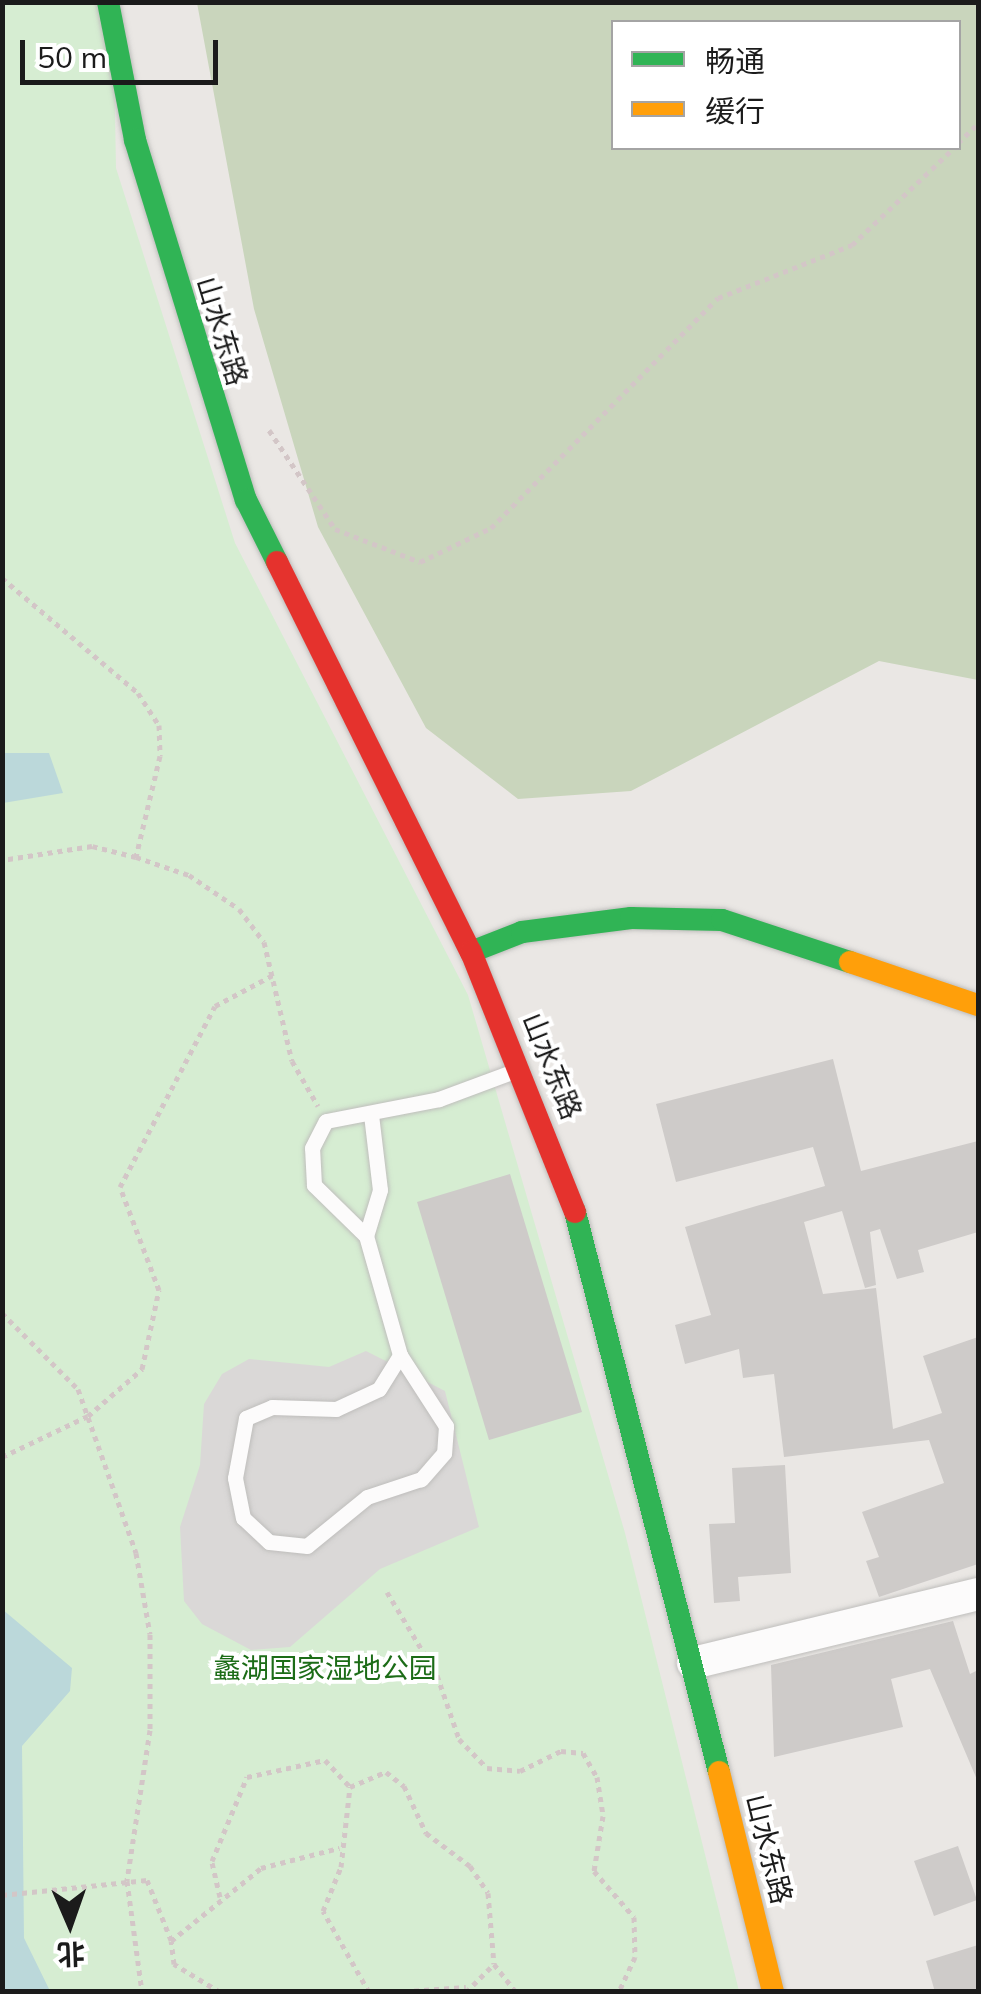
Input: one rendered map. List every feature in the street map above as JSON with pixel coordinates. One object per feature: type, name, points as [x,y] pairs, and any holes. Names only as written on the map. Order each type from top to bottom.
[{"type":"main road","name":"山水东路","points":[[108,2],[156,206],[226,446],[294,607],[470,952],[522,1068],[591,1252],[774,1992]]},
{"type":"main road","name":"山水东路","points":[[144,44],[156,206]]},
{"type":"main road","points":[[470,952],[522,932],[631,918],[722,920],[978,1005]]},
{"type":"street","points":[[693,1663],[978,1594]]},
{"type":"lane","points":[[400,1355],[379,1389],[336,1408],[272,1407],[246,1418],[234,1478],[244,1518],[269,1542],[307,1546],[366,1498],[421,1480],[444,1453],[446,1426],[400,1355],[366,1236],[314,1185],[312,1148],[326,1121],[372,1114],[522,1068]]},
{"type":"lane","points":[[366,1236],[380,1190],[372,1114]]},
{"type":"path","points":[[226,446],[268,429],[335,528],[420,562],[491,528],[718,298],[852,245],[951,150]]},
{"type":"path","points":[[2,578],[138,693],[159,724],[136,857]]},
{"type":"path","points":[[2,860],[92,846],[189,876],[240,909],[264,942],[292,1061],[326,1121]]},
{"type":"path","points":[[2,1457],[88,1416],[142,1369],[156,1337],[159,1290],[120,1186],[130,1161],[180,1084],[215,1006],[273,975]]},
{"type":"path","points":[[2,1313],[78,1389],[136,1553],[150,1634],[150,1730],[128,1881],[142,1992]]},
{"type":"path","points":[[387,1592],[437,1675],[460,1739],[487,1768],[520,1771],[561,1751],[583,1753],[597,1777],[603,1816],[594,1871],[634,1917],[635,1958],[620,1992]]},
{"type":"path","points":[[220,1897],[212,1861],[247,1777],[325,1760],[350,1788]]},
{"type":"path","points":[[350,1788],[386,1772],[404,1786],[426,1833],[470,1866],[488,1893],[494,1964],[516,1992]]},
{"type":"path","points":[[350,1788],[340,1848],[323,1911],[369,1992]]},
{"type":"path","points":[[171,1941],[220,1897],[261,1868],[340,1848]]},
{"type":"path","points":[[2,1895],[147,1880],[158,1892],[174,1964],[220,1992]]},
{"type":"path","points":[[394,1992],[466,1989],[494,1964]]},
{"type":"green space","name":"蠡湖国家湿地公园","points":[[3,3],[113,3],[116,168],[235,543],[468,995],[625,1533],[739,1991],[3,1992]]},
{"type":"green space","points":[[197,3],[978,3],[978,680],[879,661],[631,791],[518,799],[426,728],[318,527],[254,309]]},
{"type":"shaded area","points":[[366,1351],[445,1391],[479,1527],[380,1569],[290,1647],[251,1650],[202,1624],[184,1601],[180,1527],[200,1465],[204,1404],[222,1374],[249,1359],[329,1367]]},
{"type":"water","points":[[3,753],[49,753],[63,793],[3,803]]},
{"type":"water","points":[[2,1609],[72,1668],[70,1691],[22,1746],[24,1938],[50,1991],[3,1991]]},
{"type":"building","points":[[833,1059],[861,1171],[978,1141],[978,1232],[918,1250],[924,1272],[897,1279],[880,1229],[870,1232],[876,1285],[865,1288],[842,1211],[804,1222],[823,1294],[876,1288],[893,1429],[942,1413],[923,1356],[978,1337],[978,1564],[879,1597],[866,1561],[879,1557],[862,1512],[944,1483],[929,1440],[784,1457],[774,1374],[743,1378],[739,1349],[685,1364],[675,1325],[711,1315],[685,1227],[825,1186],[813,1147],[676,1182],[656,1104]]},
{"type":"building","points":[[510,1174],[582,1412],[489,1440],[417,1202]]},
{"type":"building","points":[[785,1465],[791,1573],[738,1577],[740,1601],[714,1603],[709,1524],[735,1523],[732,1468]]},
{"type":"building","points":[[953,1621],[970,1674],[978,1670],[978,1782],[930,1669],[891,1679],[903,1727],[774,1757],[771,1665]]},
{"type":"building","points":[[958,1846],[977,1900],[934,1916],[914,1861]]},
{"type":"building","points":[[978,1945],[978,1992],[935,1992],[926,1961]]},
{"type":"traffic: fast","points":[[108,2],[135,140],[246,500],[277,562]]},
{"type":"traffic: fast","points":[[471,952],[522,932],[631,918],[722,920],[850,962]]},
{"type":"traffic: fast","points":[[575,1212],[719,1772]]},
{"type":"traffic: slow","points":[[850,962],[978,1005]]},
{"type":"traffic: slow","points":[[719,1772],[773,1992]]},
{"type":"traffic: jam","points":[[277,562],[471,952],[575,1212]]}]
